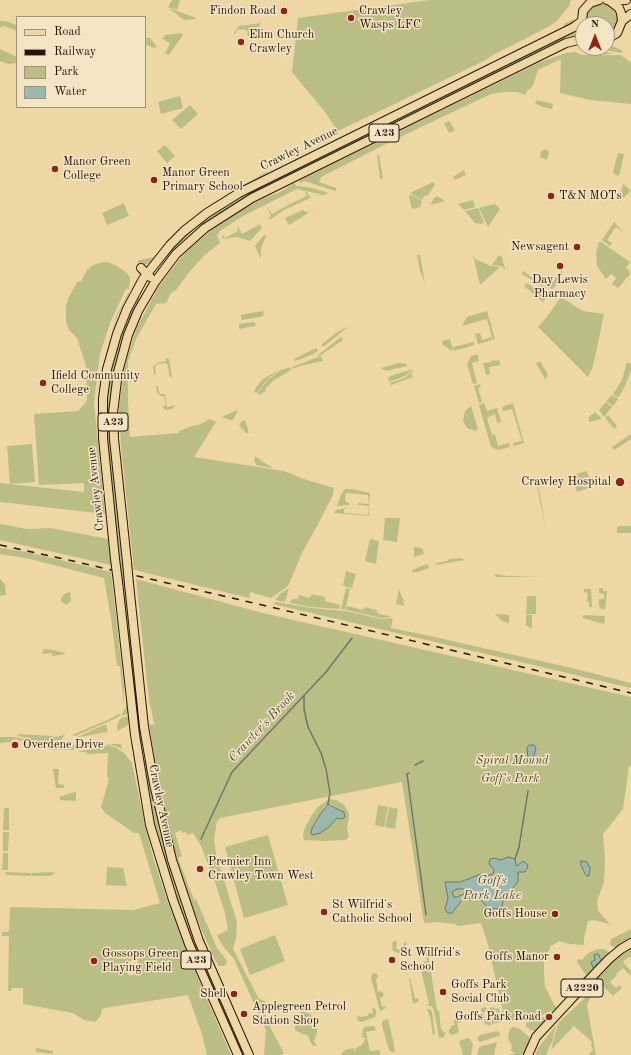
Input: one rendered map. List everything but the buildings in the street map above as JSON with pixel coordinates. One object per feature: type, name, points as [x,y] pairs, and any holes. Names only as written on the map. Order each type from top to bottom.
[{"type":"main road","points":[[583,16],[583,11],[586,6],[598,0]]},
{"type":"main road","points":[[608,1],[626,0]]},
{"type":"main road","points":[[608,1],[619,8],[622,21]]},
{"type":"main road","points":[[615,34],[617,33],[622,21],[631,14]]},
{"type":"main road","name":"Crawley Avenue","points":[[238,1055],[198,965],[173,900],[150,825],[136,742],[103,438],[105,384],[110,358],[119,328],[143,274],[154,265],[170,245],[193,223],[207,213],[239,193],[575,27]]},
{"type":"main road","name":"Crawley Avenue","points":[[249,1055],[199,941],[172,860],[154,784],[148,749],[137,662],[114,439],[114,399],[118,372],[128,335],[138,311],[151,288],[176,254],[205,228],[259,194],[566,43],[575,41]]},
{"type":"main road","points":[[151,288],[143,274],[171,253],[196,231],[205,228]]},
{"type":"main road","points":[[136,742],[140,741],[141,739],[136,680],[137,662]]},
{"type":"main road","name":"A2220","points":[[528,1055],[536,1037],[609,959],[631,943]]},
{"type":"green space","points":[[172,0],[180,0],[177,10],[168,7]]},
{"type":"green space","points":[[430,0],[571,0],[569,6],[557,21],[550,26],[486,60],[338,131],[325,112],[292,72],[298,18]]},
{"type":"green space","points":[[600,3],[607,4],[613,8],[618,17],[615,30],[615,16],[586,16],[587,12],[591,7]]},
{"type":"green space","points":[[169,8],[196,18],[196,19],[184,20]]},
{"type":"green space","points":[[573,19],[575,22],[564,30],[290,164],[563,28],[565,23]]},
{"type":"green space","points":[[0,21],[5,21],[16,25],[16,31],[4,26],[0,27]]},
{"type":"green space","points":[[261,23],[252,39],[247,34],[248,32],[244,29],[238,29],[235,34],[234,33],[239,26]]},
{"type":"green space","points":[[575,29],[575,41],[232,206],[197,227],[162,261],[169,251],[193,227],[246,192]]},
{"type":"green space","points":[[181,33],[183,35],[169,55],[164,53],[166,52],[170,43],[162,39],[166,35]]},
{"type":"green space","points":[[146,38],[150,38],[157,47],[154,48],[146,44]]},
{"type":"green space","points":[[615,48],[623,51],[621,53],[615,52]]},
{"type":"green space","points":[[0,49],[16,57],[16,63],[9,64],[0,61]]},
{"type":"green space","points":[[575,52],[575,56],[621,55],[631,63],[631,104],[590,100],[560,93],[561,59],[538,70],[533,86],[525,95],[516,92],[491,94],[396,139],[321,177],[319,182],[336,188],[336,191],[304,181],[299,182],[300,180],[540,62],[566,53]]},
{"type":"green space","points":[[180,96],[183,108],[161,114],[158,102]]},
{"type":"green space","points":[[537,100],[553,104],[552,109],[542,107],[535,103]]},
{"type":"green space","points":[[190,105],[198,114],[181,129],[172,120]]},
{"type":"green space","points":[[449,121],[455,130],[449,133],[444,123]]},
{"type":"green space","points":[[165,145],[175,156],[167,163],[157,151]]},
{"type":"green space","points":[[544,149],[549,151],[547,160],[540,157],[541,151]]},
{"type":"green space","points":[[618,153],[624,154],[619,176],[613,172]]},
{"type":"green space","points":[[377,155],[379,155],[383,178],[380,179]]},
{"type":"green space","points":[[466,169],[464,171],[466,175],[455,180],[453,177]]},
{"type":"green space","points":[[268,172],[258,180],[237,191],[152,262],[144,265],[137,263],[139,260],[155,257],[169,240],[198,214],[215,202]]},
{"type":"green space","points":[[433,182],[435,185],[428,195],[424,196],[422,200],[410,193]]},
{"type":"green space","points":[[295,183],[296,186],[308,187],[329,193],[322,195],[297,189],[243,216],[220,231],[217,235],[220,243],[206,254],[190,271],[176,290],[171,293],[166,303],[156,304],[136,339],[128,361],[130,437],[179,433],[179,431],[199,425],[209,419],[216,422],[194,457],[284,471],[334,488],[333,495],[302,553],[288,586],[271,598],[250,592],[249,598],[134,570],[121,447],[119,406],[125,365],[137,327],[159,286],[182,256],[197,242],[240,211],[264,198],[280,192]]},
{"type":"green space","points":[[623,184],[630,190],[630,192],[618,202]]},
{"type":"green space","points":[[305,191],[310,198],[284,210],[271,219],[268,218],[271,216],[267,206],[272,214],[307,196]]},
{"type":"green space","points":[[411,195],[422,201],[420,207],[412,209],[409,196]]},
{"type":"green space","points":[[437,196],[445,201],[430,205],[434,198]]},
{"type":"green space","points":[[473,200],[475,207],[464,210],[458,204]]},
{"type":"green space","points":[[124,203],[129,216],[107,225],[102,213]]},
{"type":"green space","points":[[325,203],[289,225],[285,218],[303,210],[308,213]]},
{"type":"green space","points":[[495,204],[500,209],[488,227],[479,208]]},
{"type":"green space","points":[[478,208],[484,222],[481,224],[475,223],[465,211]]},
{"type":"green space","points":[[614,222],[624,232],[616,227],[607,240],[612,243],[610,246],[602,240]]},
{"type":"green space","points":[[260,224],[262,228],[250,241],[236,237],[223,239],[222,237],[224,235],[225,238],[238,231],[238,227],[242,234]]},
{"type":"green space","points":[[264,235],[266,236],[261,248],[261,259],[255,246]]},
{"type":"green space","points":[[599,242],[630,262],[626,268],[629,270],[630,274],[618,288],[612,284],[616,278],[611,274],[606,279],[597,266],[596,252]]},
{"type":"green space","points":[[417,255],[420,255],[425,284],[420,271]]},
{"type":"green space","points":[[473,255],[475,259],[491,266],[500,267],[480,285]]},
{"type":"green space","points":[[499,255],[502,257],[506,270],[501,266],[492,265]]},
{"type":"green space","points":[[103,262],[117,266],[127,273],[130,278],[129,289],[126,289],[110,323],[100,354],[94,402],[105,514],[0,502],[0,483],[84,492],[84,483],[39,485],[34,414],[78,411],[87,401],[86,366],[77,338],[69,330],[66,322],[66,306],[77,282],[81,281],[87,270],[93,265]]},
{"type":"green space","points":[[561,270],[563,273],[554,288],[549,288]]},
{"type":"green space","points":[[523,271],[547,288],[522,274]]},
{"type":"green space","points":[[526,283],[547,294],[547,297],[543,302],[524,286]]},
{"type":"green space","points":[[128,293],[129,294],[118,315],[111,338],[102,389],[130,713],[121,716],[126,706],[127,698],[98,420],[106,355],[117,315]]},
{"type":"green space","points":[[143,293],[144,294],[113,386],[129,628],[139,729],[137,731],[105,429],[106,395],[114,353],[136,296],[140,298]]},
{"type":"green space","points":[[561,297],[583,311],[604,314],[592,369],[588,377],[538,327]]},
{"type":"green space","points":[[263,311],[264,315],[261,317],[242,320],[241,318],[241,315]]},
{"type":"green space","points":[[487,311],[495,339],[478,344],[475,334],[480,333],[482,340],[492,337],[487,319],[462,326],[467,317]]},
{"type":"green space","points":[[254,322],[256,326],[239,329],[239,324]]},
{"type":"green space","points":[[348,327],[323,347],[321,345],[337,332]]},
{"type":"green space","points":[[341,337],[343,340],[321,355],[317,356]]},
{"type":"green space","points":[[450,339],[453,351],[443,345],[442,341]]},
{"type":"green space","points":[[474,342],[474,345],[454,351],[453,347]]},
{"type":"green space","points":[[316,348],[318,351],[295,361],[294,359]]},
{"type":"green space","points":[[477,354],[479,361],[472,363],[477,383],[473,384],[467,364],[471,356]]},
{"type":"green space","points":[[321,356],[323,361],[292,369],[292,367]]},
{"type":"green space","points":[[166,358],[169,359],[172,377],[169,375],[168,365],[165,363],[157,364],[155,367],[156,374],[154,375],[153,367],[157,363],[166,361]]},
{"type":"green space","points":[[499,360],[500,365],[489,367],[490,374],[486,375],[483,363]]},
{"type":"green space","points":[[540,361],[548,375],[546,379],[536,363]]},
{"type":"green space","points":[[627,362],[631,364],[631,371],[618,398],[613,394],[622,380]]},
{"type":"green space","points":[[399,363],[407,364],[407,366],[386,371],[381,368]]},
{"type":"green space","points":[[290,367],[291,370],[273,381],[265,389],[266,391],[259,395],[257,393],[269,379],[281,370]]},
{"type":"green space","points":[[413,369],[405,376],[389,382],[388,378],[390,376]]},
{"type":"green space","points":[[279,370],[269,378],[256,393],[254,392],[263,379]]},
{"type":"green space","points":[[415,371],[411,373],[413,377],[391,385],[391,387],[390,383],[405,378],[411,372]]},
{"type":"green space","points":[[480,384],[481,387],[478,388],[482,402],[479,403],[474,386]]},
{"type":"green space","points":[[156,386],[158,386],[159,393],[165,394],[167,407],[176,405],[172,409],[164,409],[163,406],[166,406],[164,396],[157,393]]},
{"type":"green space","points":[[612,395],[618,399],[613,406],[606,401]]},
{"type":"green space","points":[[606,402],[612,407],[604,417],[599,410]]},
{"type":"green space","points":[[484,403],[487,411],[497,408],[501,422],[497,423],[495,414],[487,418],[492,435],[495,434],[498,446],[509,443],[510,447],[498,450],[491,447],[479,405]]},
{"type":"green space","points":[[513,403],[524,443],[514,446],[513,443],[522,441],[512,409],[503,411],[502,407]]},
{"type":"green space","points":[[471,406],[478,429],[475,431],[467,428],[463,421],[465,411]]},
{"type":"green space","points":[[237,410],[233,420],[222,417]]},
{"type":"green space","points":[[595,412],[602,419],[589,422],[589,417]]},
{"type":"green space","points":[[608,415],[617,426],[614,429],[605,418]]},
{"type":"green space","points":[[245,420],[249,433],[246,433],[239,425]]},
{"type":"green space","points":[[631,434],[631,439],[614,450],[612,447]]},
{"type":"green space","points":[[32,444],[35,482],[10,484],[7,446]]},
{"type":"green space","points":[[255,456],[272,467],[256,465],[254,462]]},
{"type":"green space","points":[[587,471],[592,487],[577,492],[572,475]]},
{"type":"green space","points":[[537,486],[541,500],[546,531]]},
{"type":"green space","points":[[345,489],[370,493],[369,516],[334,513],[336,510],[347,508],[344,509],[344,513],[368,515],[369,506],[358,505],[358,503],[369,504],[368,495],[346,493],[345,500],[349,503],[349,505],[337,506]]},
{"type":"green space","points":[[385,518],[400,518],[397,542],[383,540]]},
{"type":"green space","points":[[0,524],[27,529],[51,528],[108,539],[111,565],[0,540]]},
{"type":"green space","points":[[631,526],[631,533],[617,533],[617,527]]},
{"type":"green space","points":[[370,539],[379,541],[376,564],[365,561]]},
{"type":"green space","points":[[414,547],[422,548],[424,554],[414,557]]},
{"type":"green space","points":[[0,548],[27,552],[111,572],[124,687],[124,705],[120,666],[117,666],[104,578],[30,559],[0,554]]},
{"type":"green space","points":[[461,558],[465,560],[436,565],[437,563],[450,559]]},
{"type":"green space","points":[[427,564],[429,568],[418,572],[412,572],[412,570]]},
{"type":"green space","points":[[346,571],[356,574],[352,588],[343,585]]},
{"type":"green space","points":[[494,574],[507,576],[545,577],[496,577]]},
{"type":"green space","points":[[0,579],[5,584],[6,595],[0,596]]},
{"type":"green space","name":"Goff's Park","points":[[136,579],[263,613],[631,697],[631,766],[629,766],[623,809],[603,834],[605,859],[604,882],[597,901],[598,911],[610,924],[594,920],[588,921],[584,945],[570,944],[559,941],[551,946],[544,961],[544,974],[545,986],[557,1008],[556,1009],[532,1019],[528,1019],[526,1015],[520,1020],[504,1021],[492,1024],[491,1019],[498,1016],[496,1010],[490,1011],[489,1008],[499,1008],[499,1012],[503,1011],[488,945],[481,923],[459,926],[455,924],[437,922],[424,923],[402,782],[220,818],[217,821],[214,839],[216,854],[237,922],[236,938],[233,949],[259,999],[265,1001],[267,1008],[263,1009],[271,1029],[284,1053],[281,1055],[264,1055],[266,1030],[234,959],[222,945],[217,935],[228,930],[225,913],[201,846],[193,833],[187,835],[186,832],[182,833],[181,830],[175,833],[182,856],[178,858],[194,900],[196,899],[217,948],[227,961],[225,966],[219,966],[215,960],[188,899],[174,858],[165,818],[149,725],[153,724],[155,727],[149,701]]},
{"type":"green space","points":[[289,588],[285,602],[275,600],[281,593]]},
{"type":"green space","points":[[346,588],[350,589],[345,610],[341,609]]},
{"type":"green space","points":[[599,588],[603,588],[603,591],[607,591],[605,609],[601,609],[599,606],[599,599],[604,599],[604,594],[599,593]]},
{"type":"green space","points":[[584,589],[591,589],[592,607],[589,607],[589,602],[587,602],[588,593],[584,592]]},
{"type":"green space","points":[[399,590],[404,601],[405,606],[396,604]]},
{"type":"green space","points":[[70,592],[71,601],[66,605],[61,601],[61,598],[64,594]]},
{"type":"green space","points":[[312,594],[325,597],[325,601],[340,605],[339,609],[311,607],[290,603],[293,599],[298,599],[299,595],[310,598]]},
{"type":"green space","points":[[527,596],[536,596],[536,614],[526,614]]},
{"type":"green space","points":[[276,602],[312,608],[345,611],[381,619],[393,618],[391,628],[572,668],[631,683],[631,688],[273,604]]},
{"type":"green space","points":[[347,606],[363,610],[364,607],[377,610],[377,613],[392,617],[381,618],[346,610]]},
{"type":"green space","points":[[495,614],[509,615],[509,623],[502,621]]},
{"type":"green space","points":[[526,615],[532,615],[532,629],[526,625]]},
{"type":"green space","points":[[583,615],[605,616],[604,624],[583,618]]},
{"type":"green space","points":[[44,649],[65,654],[52,656],[52,653],[42,654]]},
{"type":"green space","points":[[120,713],[119,717],[75,736],[72,735],[112,718]]},
{"type":"green space","points":[[130,715],[127,726],[117,731],[117,726],[120,719]]},
{"type":"green space","points":[[106,725],[107,732],[75,738]]},
{"type":"green space","points":[[17,735],[56,737],[65,736],[60,740],[35,742]]},
{"type":"green space","points":[[0,737],[15,737],[27,740],[18,741],[18,739],[12,740],[11,742],[0,743]]},
{"type":"green space","points":[[105,744],[78,750],[48,750],[53,747]]},
{"type":"green space","points":[[105,744],[121,744],[122,749],[113,745]]},
{"type":"green space","points":[[107,745],[115,747],[124,753],[132,763],[146,830],[168,903],[188,955],[231,1055],[207,1055],[202,1034],[188,995],[105,1008],[102,1009],[100,1017],[95,1022],[84,1020],[73,1013],[23,1004],[23,988],[12,988],[11,991],[8,991],[9,936],[2,936],[2,932],[8,932],[9,930],[11,907],[133,910],[160,903],[139,833],[134,833],[105,813],[101,807],[109,779],[107,777],[108,753],[87,754],[86,752],[77,752]],"holes":[[[137,959],[142,972],[129,976],[124,963]]]},
{"type":"green space","points":[[147,759],[153,794],[222,998],[216,1000],[179,908],[155,832],[141,760]]},
{"type":"green space","points":[[53,769],[59,769],[58,784],[64,785],[64,788],[56,788]]},
{"type":"green space","points":[[76,792],[76,801],[60,800],[59,797]]},
{"type":"green space","points":[[329,799],[336,800],[344,805],[349,815],[347,829],[349,836],[347,839],[326,841],[304,840],[304,830],[311,816],[318,807]],"holes":[[[331,804],[335,808],[344,812],[345,817],[337,818],[334,822],[312,828],[326,805]]]},
{"type":"green space","points":[[378,805],[388,807],[384,827],[375,825]]},
{"type":"green space","points":[[389,807],[398,809],[395,829],[385,827]]},
{"type":"green space","points":[[4,808],[9,808],[9,830],[3,830]]},
{"type":"green space","points":[[3,832],[9,832],[8,851],[3,851]]},
{"type":"green space","points":[[268,835],[288,905],[244,918],[225,847]]},
{"type":"green space","points":[[3,853],[8,853],[8,870],[2,870]]},
{"type":"green space","points":[[107,867],[123,868],[127,886],[106,885]]},
{"type":"green space","points":[[5,872],[31,873],[31,876],[6,875]]},
{"type":"green space","points":[[32,873],[55,873],[50,876],[32,876]]},
{"type":"green space","points":[[631,929],[631,939],[616,948],[610,945],[611,939]]},
{"type":"green space","points":[[275,935],[285,961],[250,975],[240,949]]},
{"type":"green space","points":[[395,940],[397,943],[396,948],[399,950],[403,949],[404,943],[406,943],[406,948],[403,953],[393,951],[392,943]]},
{"type":"green space","points":[[631,948],[631,957],[628,957],[623,962],[630,970],[631,976],[623,968],[616,974],[617,975],[610,982],[616,988],[620,985],[622,988],[613,996],[597,980],[597,978],[614,958]]},
{"type":"green space","points":[[599,949],[604,949],[611,953],[571,995],[568,994],[586,975],[577,962],[578,959],[582,960],[588,953]]},
{"type":"green space","points":[[425,953],[428,953],[441,1029],[445,1033],[444,1037],[439,1038],[434,1010],[431,1006],[425,1005],[429,1004],[421,970],[417,971],[419,964],[427,961]]},
{"type":"green space","points":[[372,974],[377,974],[378,978],[376,979],[378,992],[381,991],[384,994],[383,997],[380,998],[382,1007],[385,1006],[386,1008],[380,1011],[371,978]]},
{"type":"green space","points":[[409,978],[415,999],[419,998],[418,1002],[413,1004]]},
{"type":"green space","points":[[589,994],[592,994],[587,1005],[596,1055],[588,1055],[593,1050],[591,1045],[592,1042],[574,1026],[551,1050],[558,1023]]},
{"type":"green space","points":[[486,1007],[488,1011],[483,1012],[485,1020],[490,1020],[491,1025],[485,1024],[481,1010],[482,1008]]},
{"type":"green space","points":[[372,1008],[376,1010],[375,1017],[362,1022],[358,1021],[357,1015],[360,1017],[368,1016],[368,1014],[373,1013]]},
{"type":"green space","points":[[427,1009],[430,1009],[432,1012],[435,1034],[433,1035],[430,1017]]},
{"type":"green space","points":[[301,1012],[310,1014],[315,1023],[317,1023],[317,1032],[314,1041],[317,1046],[312,1045],[308,1036],[295,1030],[295,1017]]},
{"type":"green space","points":[[549,1015],[550,1016],[536,1031],[530,1030],[526,1026],[526,1023]]},
{"type":"green space","points":[[466,1016],[467,1018],[461,1019],[461,1022],[457,1023],[459,1032],[452,1035],[449,1034],[449,1030],[452,1025],[455,1025],[454,1020]]},
{"type":"green space","points":[[388,1019],[395,1052],[390,1051],[388,1047],[382,1025],[382,1021]]},
{"type":"green space","points":[[556,1025],[553,1039],[546,1055],[535,1055],[538,1048]]},
{"type":"green space","points":[[374,1026],[376,1030],[366,1032],[370,1051],[380,1050],[380,1055],[340,1055],[345,1050],[354,1048],[354,1051],[362,1045],[365,1040],[365,1038],[362,1037],[363,1029],[365,1027]]},
{"type":"green space","points":[[513,1027],[520,1029],[529,1037],[530,1043],[525,1055],[510,1055],[515,1053],[511,1051],[512,1045],[508,1036],[510,1029]]},
{"type":"green space","points":[[497,1031],[500,1033],[499,1036],[480,1042],[477,1038],[480,1035]]},
{"type":"green space","points":[[469,1038],[473,1044],[471,1055],[463,1055],[459,1041]]},
{"type":"green space","points":[[497,1042],[494,1055],[477,1055],[479,1047]]},
{"type":"green space","points":[[36,1048],[53,1051],[53,1053],[36,1052]]},
{"type":"water","points":[[534,745],[536,749],[532,760],[528,759],[527,747]]},
{"type":"water","points":[[328,804],[344,812],[345,817],[341,819],[337,818],[329,827],[320,833],[313,835],[311,834],[312,828]]},
{"type":"water","name":"Goffs Park Lake","points":[[508,857],[515,859],[517,866],[523,861],[528,867],[525,872],[518,872],[518,882],[504,895],[502,907],[489,909],[479,898],[473,898],[463,899],[452,913],[448,913],[446,911],[445,909],[448,898],[445,882],[460,882],[481,874],[485,876],[493,874],[494,870],[489,864],[490,859],[494,858],[501,860]],"holes":[[[457,889],[465,889],[467,891],[466,893],[454,897],[452,892]]]},
{"type":"water","points":[[581,861],[587,862],[590,868],[589,876],[585,874]]},
{"type":"water","points":[[597,954],[603,961],[593,968],[591,962],[595,960],[594,955]]},
{"type":"waterway","name":"Crawter's Brook","points":[[201,839],[232,772],[326,672],[352,638]]},
{"type":"waterway","points":[[304,695],[304,709],[308,727],[321,753],[326,769],[330,793],[328,804]]},
{"type":"waterway","points":[[415,765],[423,761]]},
{"type":"waterway","points":[[409,773],[407,774],[426,915]]},
{"type":"waterway","points":[[515,859],[519,847],[528,791]]},
{"type":"railway","points":[[0,545],[275,608],[631,693]]},
{"type":"place","name":"Findon Road","points":[[284,11]]},
{"type":"place","name":"Crawley Wasps LFC","points":[[351,18]]},
{"type":"place","name":"Elim Church Crawley","points":[[241,42]]},
{"type":"place","name":"Manor Green College","points":[[55,169]]},
{"type":"place","name":"Manor Green Primary School","points":[[154,180]]},
{"type":"place","name":"T&N MOTs","points":[[551,196]]},
{"type":"place","name":"Newsagent","points":[[577,247]]},
{"type":"place","name":"Day Lewis Pharmacy","points":[[560,266]]},
{"type":"place","name":"Ifield Community College","points":[[43,383]]},
{"type":"place","name":"Crawley Hospital","points":[[620,482]]},
{"type":"place","name":"Overdene Drive","points":[[15,745]]},
{"type":"place","name":"Premier Inn Crawley Town West","points":[[200,869]]},
{"type":"place","name":"St Wilfrid's Catholic School","points":[[324,912]]},
{"type":"place","name":"Goffs House","points":[[555,914]]},
{"type":"place","name":"Goffs Manor","points":[[557,957]]},
{"type":"place","name":"St Wilfrid's School","points":[[392,960]]},
{"type":"place","name":"Gossops Green Playing Field","points":[[94,961]]},
{"type":"place","name":"Goffs Park Social Club","points":[[443,992]]},
{"type":"place","name":"Shell","points":[[234,994]]},
{"type":"place","name":"Applegreen Petrol Station Shop","points":[[244,1014]]},
{"type":"place","name":"Goffs Park Road","points":[[549,1017]]},
{"type":"park label","name":"Spiral Mound","points":[[512,761]]}]
